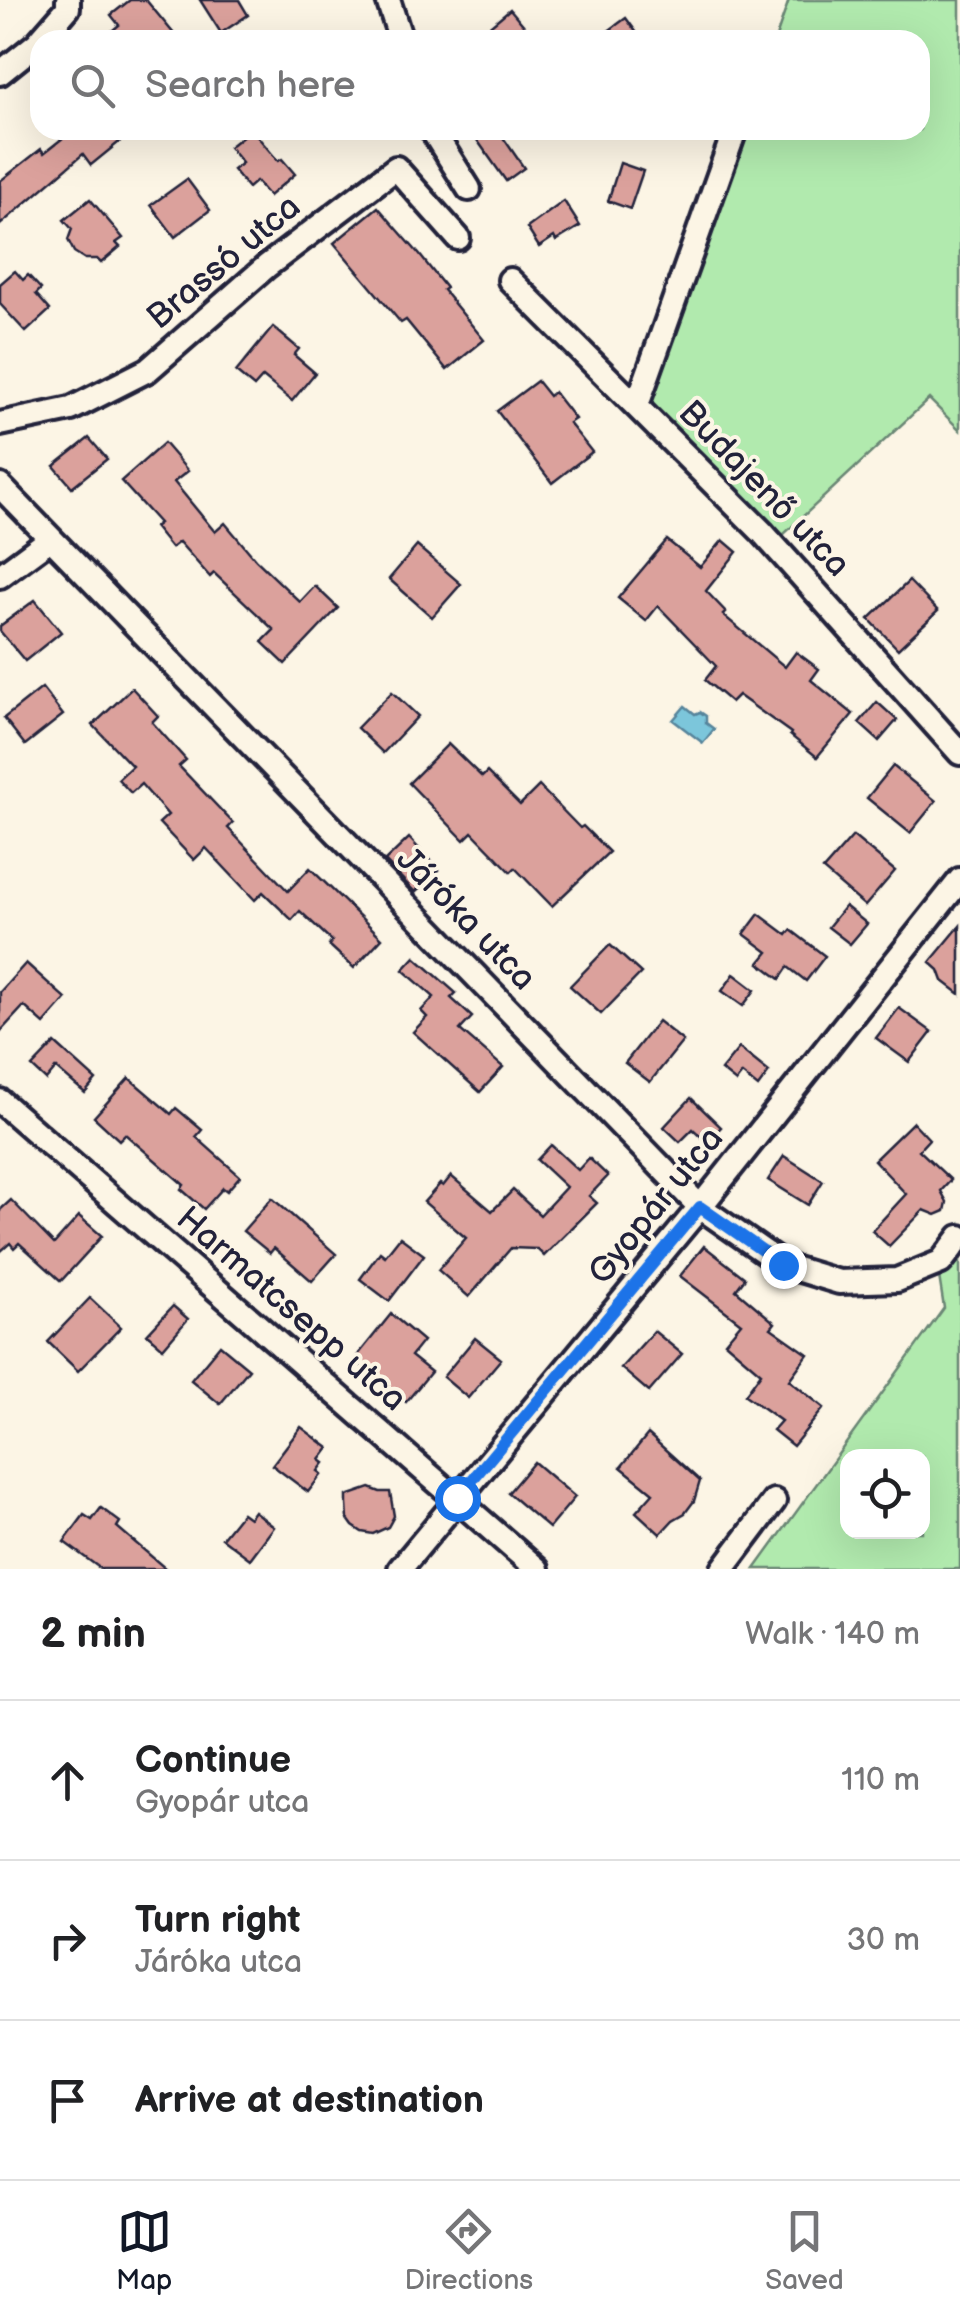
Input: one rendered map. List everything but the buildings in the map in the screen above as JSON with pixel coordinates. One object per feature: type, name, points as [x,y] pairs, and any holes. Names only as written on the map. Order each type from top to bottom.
[{"type":"street","points":[[49,30],[68,8],[68,0]]},
{"type":"street","points":[[388,0],[398,30]]},
{"type":"street","points":[[0,73],[30,48]]},
{"type":"street","points":[[438,140],[469,189]]},
{"type":"street","points":[[636,405],[730,140]]},
{"type":"street","name":"Brassó utca","points":[[0,424],[71,409],[148,370],[267,266],[396,168],[458,238]]},
{"type":"street","name":"Budajenő utca","points":[[510,280],[762,532],[960,753]]},
{"type":"street","name":"Járóka utca","points":[[0,486],[700,1207],[783,1265],[840,1282],[897,1280],[942,1262],[960,1238]]},
{"type":"street","points":[[0,576],[50,539]]},
{"type":"street","name":"Gyopár utca","points":[[400,1569],[700,1207],[960,880]]},
{"type":"street","name":"Harmatcsepp utca","points":[[0,1101],[537,1569]]},
{"type":"street","points":[[723,1569],[774,1501]]},
{"type":"green space","points":[[789,0],[960,0],[960,430],[929,399],[783,535],[649,403],[740,140],[930,140],[930,30],[778,30]]},
{"type":"green space","points":[[960,1224],[960,1569],[755,1569],[840,1452],[840,1539],[930,1539],[930,1449],[842,1449],[944,1308],[936,1257]]},
{"type":"water","points":[[685,706],[706,716],[706,723],[714,729],[703,743],[673,720]]},
{"type":"route","points":[[457,1498],[700,1207],[783,1265]]}]
